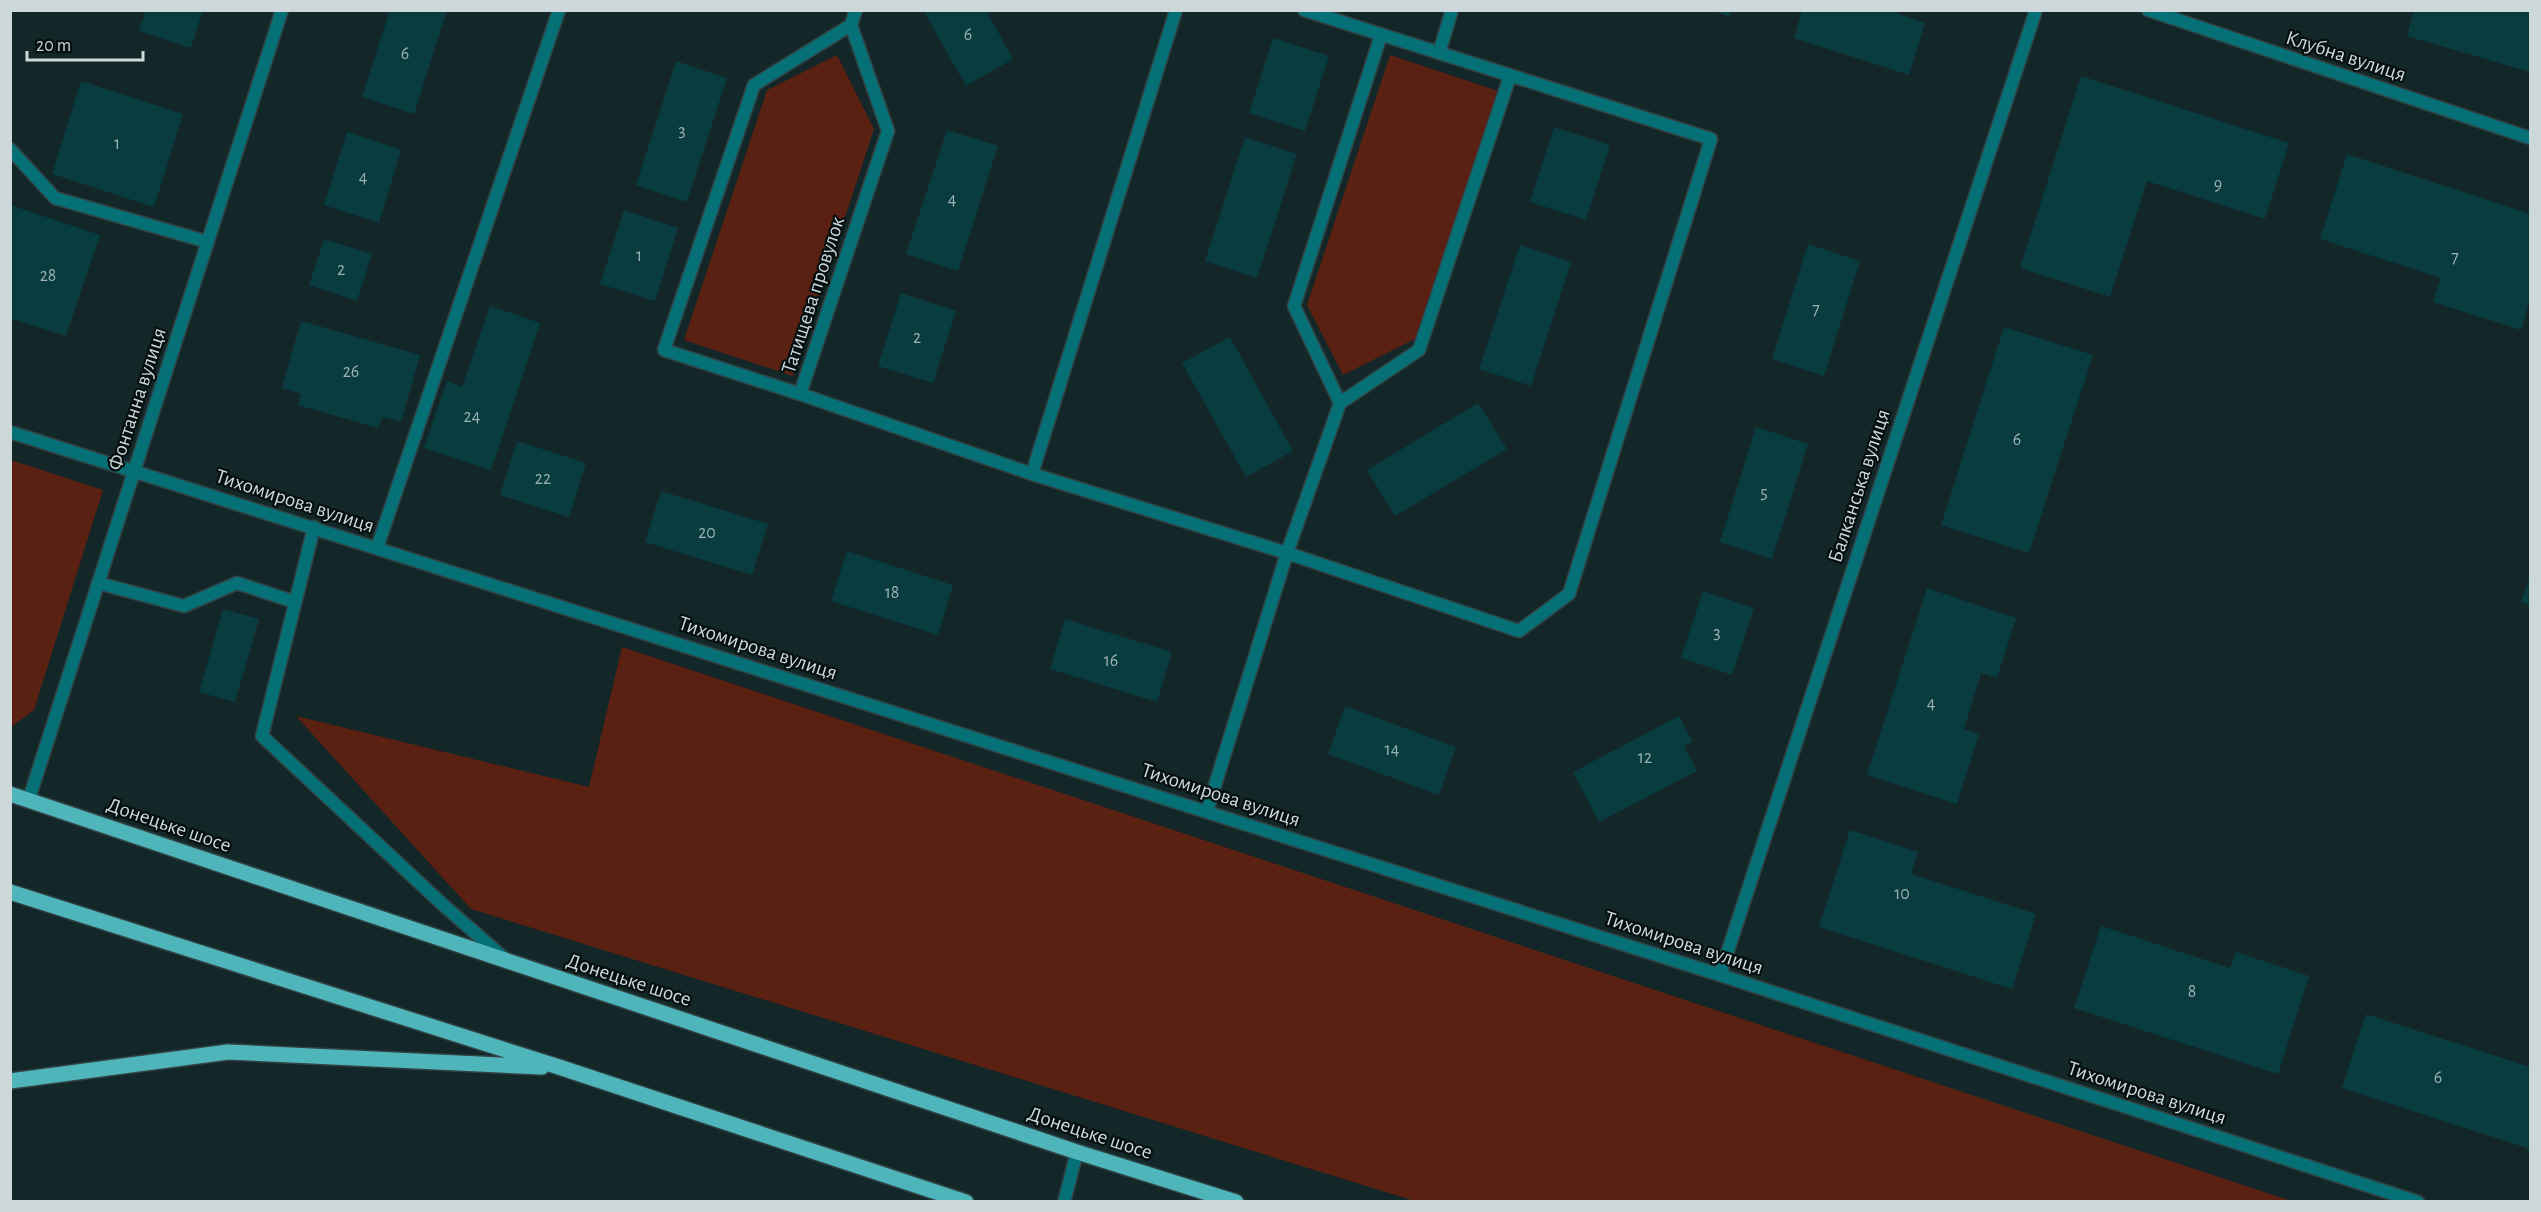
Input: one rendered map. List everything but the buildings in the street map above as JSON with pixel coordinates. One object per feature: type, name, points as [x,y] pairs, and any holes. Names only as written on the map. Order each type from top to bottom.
[{"type":"main road","name":"Донецьке шосе","points":[[10,794],[1077,1152],[1236,1202]]},
{"type":"main road","points":[[10,892],[562,1068],[966,1202]]},
{"type":"main road","points":[[10,1081],[228,1052],[562,1068]]},
{"type":"street","name":"Фонтанна вулиця","points":[[29,799],[282,10]]},
{"type":"street","points":[[376,548],[559,10]]},
{"type":"street","points":[[800,394],[664,350],[754,85],[851,25],[856,10]]},
{"type":"street","points":[[1032,474],[1176,10]]},
{"type":"street","points":[[1207,811],[1287,553],[1340,403],[1419,350],[1510,76],[1304,10]]},
{"type":"street","points":[[1439,53],[1452,10]]},
{"type":"street","name":"Балканська вулиця","points":[[1720,975],[2036,10]]},
{"type":"street","name":"Клубна вулиця","points":[[2148,10],[2530,138]]},
{"type":"street","name":"Татищева провулок","points":[[851,25],[888,131],[800,394],[1032,474],[1287,553],[1518,631],[1569,594],[1711,139],[1510,76]]},
{"type":"street","points":[[1340,403],[1294,306],[1381,35]]},
{"type":"street","points":[[10,149],[56,198],[208,242]]},
{"type":"street","name":"Тихомирова вулиця","points":[[10,432],[1720,975],[2418,1202]]},
{"type":"street","points":[[314,527],[262,736],[441,903],[511,963]]},
{"type":"street","points":[[98,583],[184,606],[237,583],[295,602]]},
{"type":"street","points":[[1064,1202],[1077,1152]]},
{"type":"shaded area","points":[[837,55],[874,129],[793,376],[684,340],[767,90]]},
{"type":"shaded area","points":[[1390,55],[1498,91],[1417,338],[1343,375],[1307,305]]},
{"type":"shaded area","points":[[11,460],[103,490],[34,710],[11,727]]},
{"type":"shaded area","points":[[622,647],[2291,1201],[1415,1201],[471,909],[296,716],[589,787]]}]
